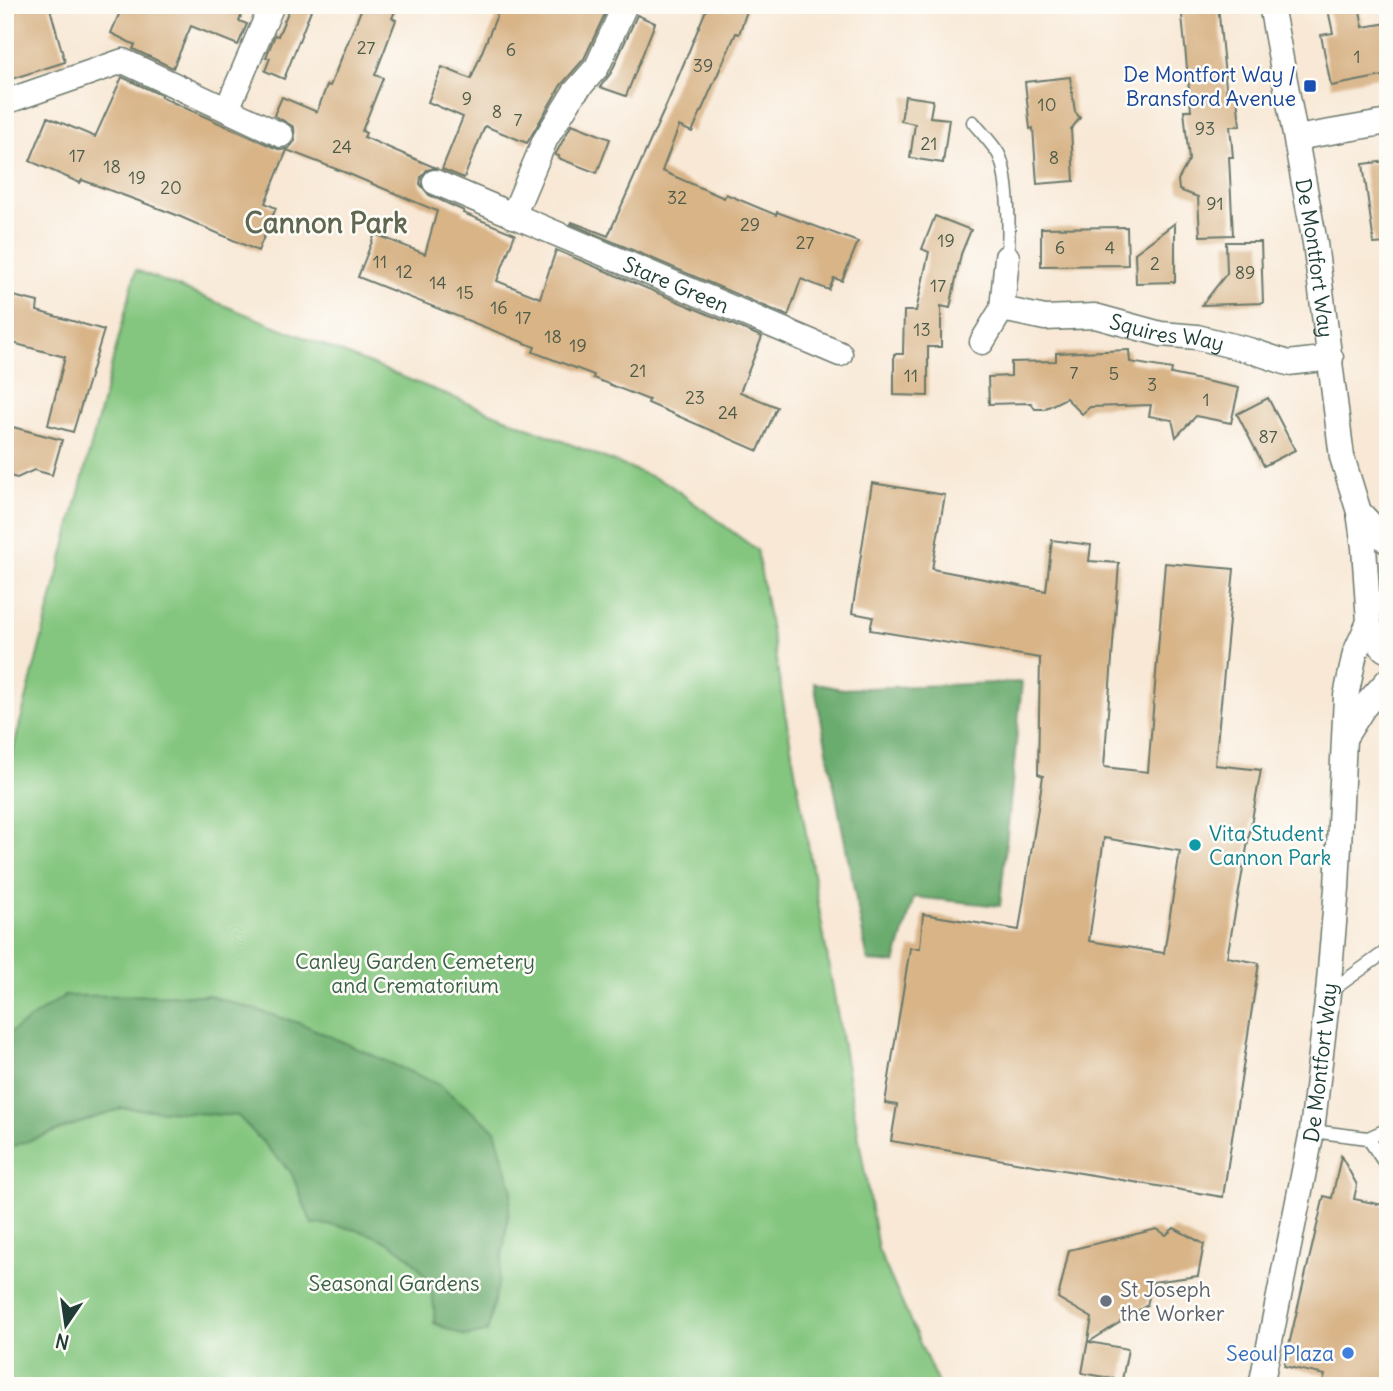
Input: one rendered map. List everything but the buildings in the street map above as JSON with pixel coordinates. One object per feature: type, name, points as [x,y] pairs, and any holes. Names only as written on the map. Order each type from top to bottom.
[{"type":"street","points":[[227,109],[272,5]]},
{"type":"street","points":[[513,216],[545,140],[574,93],[597,67],[625,5]]},
{"type":"street","name":"De Montfort Way","points":[[1271,5],[1317,254],[1342,457],[1359,512],[1372,635],[1388,651]]},
{"type":"street","points":[[5,102],[123,61],[281,135]]},
{"type":"street","points":[[1296,138],[1388,122]]},
{"type":"street","name":"Stare Green","points":[[435,182],[840,354]]},
{"type":"street","points":[[982,342],[1002,309],[1007,257]]},
{"type":"street","name":"Squires Way","points":[[1002,309],[1045,318],[1095,316],[1161,334],[1210,340],[1288,363],[1331,358]]},
{"type":"street","name":"De Montfort Way","points":[[1359,512],[1388,542]]},
{"type":"street","name":"De Montfort Way","points":[[1261,1386],[1312,1131],[1337,888],[1346,696],[1355,653],[1375,595],[1388,581]]},
{"type":"street","points":[[1345,736],[1363,708],[1388,680]]},
{"type":"lane","points":[[973,122],[999,155],[1009,211],[1007,257]]},
{"type":"lane","points":[[1328,992],[1388,950]]},
{"type":"lane","points":[[1312,1131],[1368,1138],[1388,1129]]},
{"type":"lane","points":[[1368,1138],[1388,1168]]},
{"type":"green space","name":"Canley Garden Cemetery and Crematorium","points":[[136,270],[667,483],[757,550],[878,1249],[939,1386],[5,1386],[5,782]]},
{"type":"green space","points":[[1022,682],[1000,906],[914,897],[895,963],[868,961],[814,683],[841,689]]},
{"type":"green space","points":[[208,995],[302,1024],[438,1084],[495,1130],[512,1189],[498,1285],[487,1332],[465,1336],[434,1323],[433,1299],[425,1278],[413,1261],[397,1248],[357,1230],[312,1224],[291,1172],[238,1116],[122,1108],[5,1149],[5,1036],[64,996]]},
{"type":"place","name":"De Montfort Way / Bransford Avenue","points":[[1310,86]]},
{"type":"place","name":"Vita Student Cannon Park","points":[[1195,845]]},
{"type":"place","name":"St Joseph the Worker","points":[[1106,1301]]},
{"type":"place","name":"Seoul Plaza","points":[[1348,1353]]},
{"type":"district","name":"Cannon Park","points":[[326,223]]},
{"type":"park label","name":"Seasonal Gardens","points":[[394,1283]]}]
